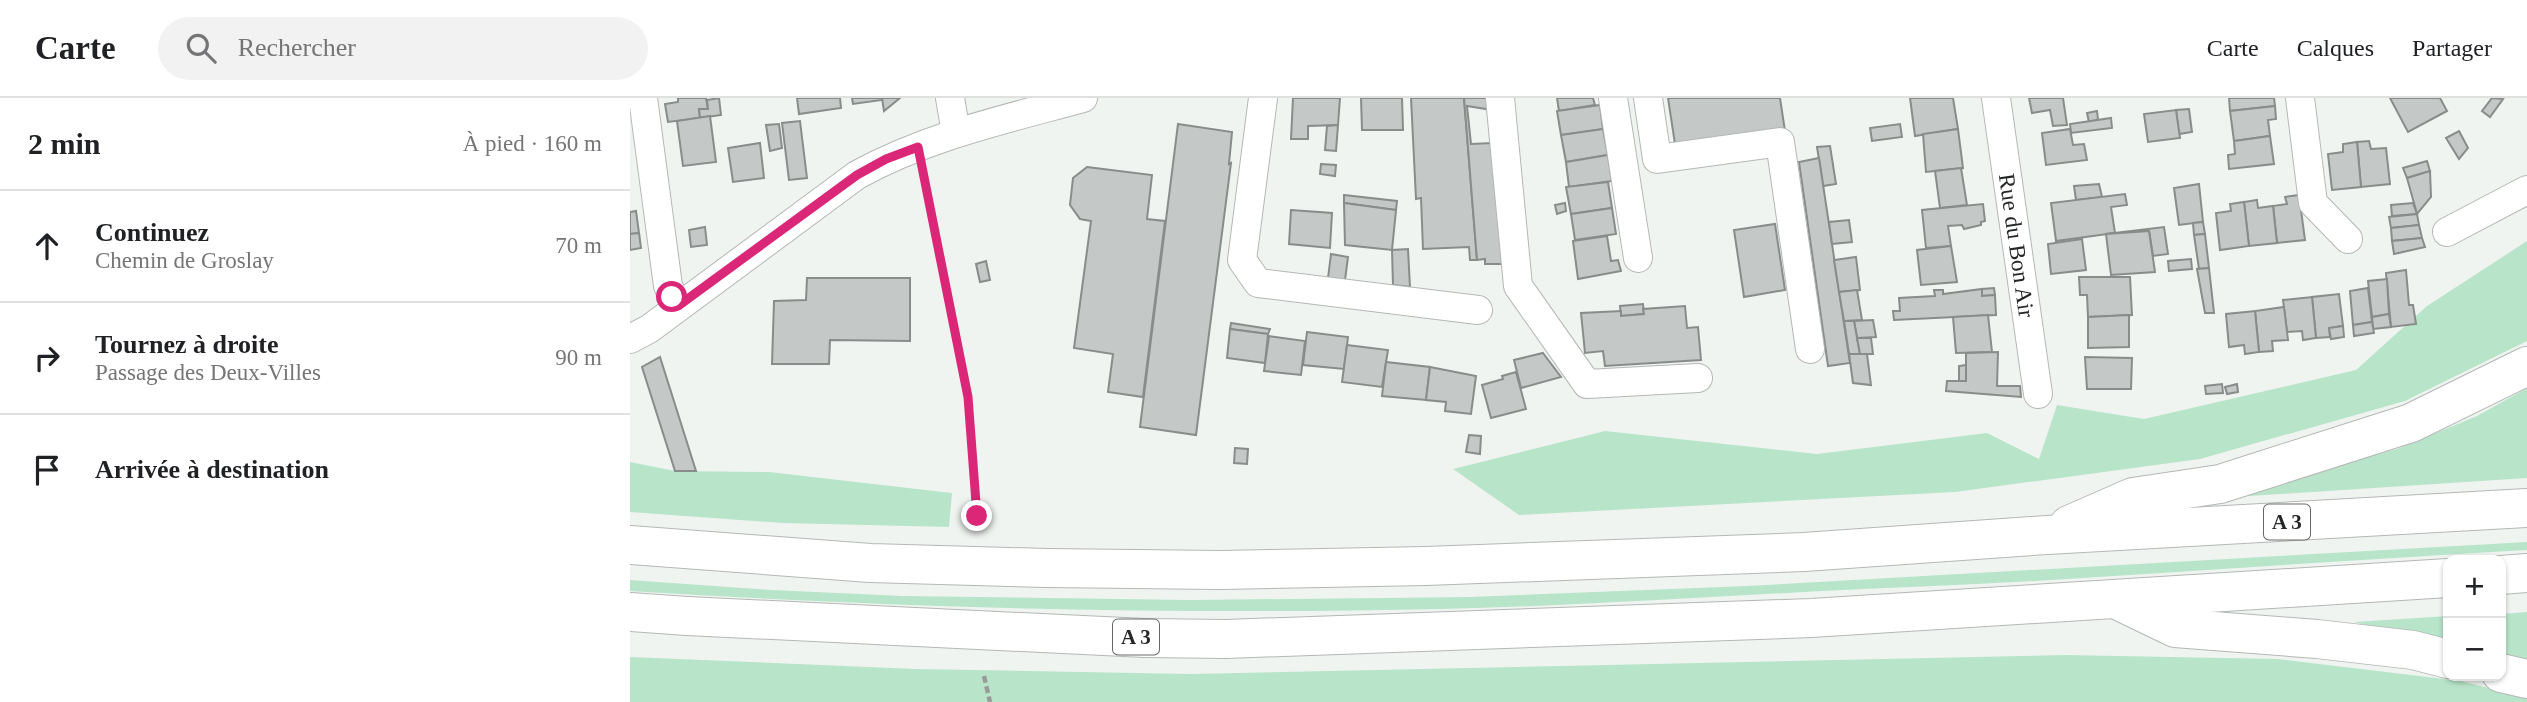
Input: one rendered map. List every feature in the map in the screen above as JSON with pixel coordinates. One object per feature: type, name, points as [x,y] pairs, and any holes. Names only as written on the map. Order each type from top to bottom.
[{"type":"highway","points":[[2047,535],[2133,497],[2220,484],[2411,423],[2527,366]]},
{"type":"highway","name":"A 3","points":[[630,545],[870,564],[1220,570],[1426,566],[1804,552],[2047,535],[2527,508]]},
{"type":"highway","points":[[2506,575],[2527,573]]},
{"type":"highway","name":"A 3","points":[[630,612],[1226,639],[1811,618],[2443,578]]},
{"type":"highway","points":[[2115,599],[2175,628],[2317,639],[2413,650],[2443,658]]},
{"type":"highway","points":[[2506,674],[2527,679]]},
{"type":"street","points":[[643,98],[668,286],[678,306]]},
{"type":"street","points":[[950,98],[956,132]]},
{"type":"street","points":[[630,339],[649,329],[857,175],[886,159],[956,132],[1083,98]]},
{"type":"street","points":[[1263,98],[1242,260],[1258,283],[1478,310]]},
{"type":"street","points":[[1500,98],[1518,286],[1564,352],[1587,384],[1698,378]]},
{"type":"street","points":[[1613,98],[1638,258]]},
{"type":"street","points":[[1647,98],[1657,159],[1780,142],[1810,349]]},
{"type":"street","name":"Rue du Bon Air","points":[[1996,98],[2038,394]]},
{"type":"street","points":[[2300,98],[2313,203],[2348,239]]},
{"type":"street","points":[[2447,232],[2527,190]]},
{"type":"path","points":[[918,147],[968,397],[977,516]]},
{"type":"path","points":[[984,676],[990,702]]},
{"type":"green space","points":[[2527,241],[2527,341],[2405,401],[2200,459],[1955,492],[1519,515],[1453,469],[1605,431],[1817,454],[1987,433],[2039,459],[2057,405],[2144,419],[2356,370],[2427,306]]},
{"type":"green space","points":[[2527,388],[2527,478],[2219,498],[2397,449],[2477,416]]},
{"type":"green space","points":[[630,462],[675,471],[769,472],[952,493],[949,527],[783,523],[630,512]]},
{"type":"green space","points":[[2527,542],[2527,550],[2051,580],[1441,609],[1035,609],[833,602],[630,591],[630,580],[903,596],[1190,600],[1469,597],[1747,586]]},
{"type":"green space","points":[[2527,612],[2527,666],[2506,660],[2506,614]]},
{"type":"green space","points":[[2443,616],[2443,645],[2354,622]]},
{"type":"green space","points":[[2066,655],[2278,659],[2443,679],[2443,681],[2461,681],[2527,698],[2527,702],[630,702],[630,657],[916,669],[1190,674]]},
{"type":"building","points":[[678,98],[706,98],[708,109],[699,109],[700,118],[668,122],[665,104],[678,102]]},
{"type":"building","points":[[719,98],[721,115],[700,118],[699,109],[708,109],[707,100]]},
{"type":"building","points":[[797,98],[840,98],[841,108],[799,114]]},
{"type":"building","points":[[852,98],[882,98],[882,100],[853,104]]},
{"type":"building","points":[[882,98],[900,98],[884,111]]},
{"type":"building","points":[[1293,98],[1340,98],[1338,125],[1308,126],[1308,139],[1291,139]]},
{"type":"building","points":[[1361,98],[1402,98],[1403,130],[1362,130]]},
{"type":"building","points":[[1411,98],[1464,98],[1477,260],[1470,260],[1469,247],[1423,249],[1421,198],[1416,199]]},
{"type":"building","points":[[1464,98],[1491,98],[1492,110],[1467,106],[1471,144],[1492,143],[1506,264],[1485,264],[1485,259],[1477,260]]},
{"type":"building","points":[[1557,98],[1593,98],[1595,105],[1559,111]]},
{"type":"building","points":[[1668,98],[1780,98],[1785,131],[1675,144]]},
{"type":"building","points":[[1910,98],[1953,98],[1958,129],[1915,136]]},
{"type":"building","points":[[2029,98],[2063,98],[2067,125],[2053,126],[2050,110],[2032,113]]},
{"type":"building","points":[[2229,98],[2274,98],[2275,106],[2230,111]]},
{"type":"building","points":[[2390,98],[2440,98],[2447,111],[2408,132]]},
{"type":"building","points":[[2492,98],[2503,99],[2490,117],[2482,111]]},
{"type":"building","points":[[1600,105],[1603,129],[1561,135],[1557,111]]},
{"type":"building","points":[[2275,106],[2276,119],[2268,120],[2270,136],[2234,141],[2230,111]]},
{"type":"building","points":[[2189,109],[2192,132],[2179,134],[2176,110]]},
{"type":"building","points":[[2176,110],[2180,138],[2148,142],[2144,114]]},
{"type":"building","points":[[2097,111],[2098,120],[2089,122],[2087,113]]},
{"type":"building","points":[[710,116],[716,162],[683,166],[677,121]]},
{"type":"building","points":[[2111,118],[2112,128],[2071,133],[2070,124]]},
{"type":"building","points":[[800,121],[807,178],[789,180],[782,123]]},
{"type":"building","points":[[779,124],[782,148],[770,151],[766,125]]},
{"type":"building","points":[[1178,124],[1232,132],[1229,164],[1231,163],[1196,435],[1140,427]]},
{"type":"building","points":[[1900,124],[1902,137],[1872,141],[1870,128]]},
{"type":"building","points":[[1338,125],[1336,151],[1325,150],[1327,126]]},
{"type":"building","points":[[1603,129],[1608,155],[1566,162],[1561,135]]},
{"type":"building","points":[[1958,129],[1963,168],[1926,172],[1923,134]]},
{"type":"building","points":[[2070,129],[2073,145],[2084,144],[2087,160],[2046,165],[2042,133]]},
{"type":"building","points":[[2459,131],[2468,148],[2459,159],[2446,138]]},
{"type":"building","points":[[2270,136],[2274,164],[2229,169],[2228,155],[2235,154],[2234,141]]},
{"type":"building","points":[[2369,141],[2371,149],[2386,148],[2390,184],[2361,187],[2357,142]]},
{"type":"building","points":[[2357,142],[2361,187],[2332,190],[2328,154],[2343,152],[2343,144]]},
{"type":"building","points":[[760,143],[764,178],[733,182],[728,148]]},
{"type":"building","points":[[1830,146],[1836,184],[1823,186],[1817,147]]},
{"type":"building","points":[[1608,155],[1612,181],[1569,187],[1566,162]]},
{"type":"building","points":[[1819,158],[1850,363],[1828,366],[1799,162]]},
{"type":"building","points":[[2427,161],[2430,171],[2407,178],[2403,168]]},
{"type":"building","points":[[1321,164],[1336,165],[1335,176],[1320,174]]},
{"type":"building","points":[[1087,167],[1152,175],[1147,219],[1165,221],[1143,397],[1108,392],[1113,354],[1074,348],[1091,221],[1080,219],[1070,205],[1073,178]]},
{"type":"building","points":[[1961,168],[1967,205],[1940,208],[1935,171]]},
{"type":"building","points":[[2430,171],[2431,197],[2417,214],[2407,178]]},
{"type":"building","points":[[1608,182],[1612,208],[1571,214],[1566,187]]},
{"type":"building","points":[[2099,184],[2102,197],[2076,200],[2074,186]]},
{"type":"building","points":[[2199,184],[2203,222],[2179,225],[2174,188]]},
{"type":"building","points":[[2125,194],[2127,205],[2111,207],[2115,233],[2056,241],[2051,203]]},
{"type":"building","points":[[1344,195],[1397,201],[1396,210],[1344,203]]},
{"type":"building","points":[[2299,195],[2305,240],[2277,243],[2273,206],[2287,204],[2285,197]]},
{"type":"building","points":[[2257,200],[2258,208],[2273,206],[2277,243],[2249,246],[2244,202]]},
{"type":"building","points":[[2244,202],[2249,246],[2220,250],[2216,213],[2231,211],[2230,204]]},
{"type":"building","points":[[1344,203],[1396,210],[1392,250],[1345,245]]},
{"type":"building","points":[[1565,203],[1566,211],[1557,214],[1555,205]]},
{"type":"building","points":[[2413,203],[2417,214],[2392,216],[2391,205]]},
{"type":"building","points":[[1983,204],[1985,221],[1981,222],[1981,225],[1964,229],[1962,225],[1948,226],[1951,246],[1926,248],[1922,210]]},
{"type":"building","points":[[1612,208],[1616,234],[1575,240],[1571,214]]},
{"type":"building","points":[[1291,210],[1332,213],[1330,248],[1289,244]]},
{"type":"building","points":[[636,211],[639,233],[630,234],[630,212]]},
{"type":"building","points":[[2417,214],[2419,225],[2391,228],[2389,217]]},
{"type":"building","points":[[1849,220],[1852,242],[1832,244],[1829,222]]},
{"type":"building","points":[[2203,222],[2205,234],[2194,235],[2193,223]]},
{"type":"building","points":[[1775,224],[1785,290],[1744,297],[1734,230]]},
{"type":"building","points":[[2419,225],[2422,238],[2392,241],[2391,228]]},
{"type":"building","points":[[705,227],[707,245],[691,247],[689,230]]},
{"type":"building","points":[[2164,227],[2168,254],[2153,256],[2149,231],[2106,234]]},
{"type":"building","points":[[2149,231],[2155,272],[2111,275],[2106,234]]},
{"type":"building","points":[[639,233],[641,248],[630,250],[630,234]]},
{"type":"building","points":[[2205,234],[2209,268],[2199,269],[2194,235]]},
{"type":"building","points":[[1607,236],[1611,261],[1618,260],[1621,271],[1578,279],[1573,241]]},
{"type":"building","points":[[2422,238],[2425,247],[2394,254],[2392,241]]},
{"type":"building","points":[[2082,239],[2086,270],[2051,274],[2048,244]]},
{"type":"building","points":[[1951,246],[1957,282],[1921,285],[1917,250]]},
{"type":"building","points":[[1408,249],[1410,287],[1393,285],[1392,250]]},
{"type":"building","points":[[1331,254],[1348,257],[1345,280],[1328,278]]},
{"type":"building","points":[[1856,257],[1860,290],[1839,292],[1834,260]]},
{"type":"building","points":[[2191,259],[2192,269],[2169,271],[2168,261]]},
{"type":"building","points":[[986,261],[990,280],[980,282],[976,264]]},
{"type":"building","points":[[2209,268],[2214,313],[2205,313],[2197,269]]},
{"type":"building","points":[[2406,270],[2409,305],[2413,305],[2416,324],[2391,327],[2386,273]]},
{"type":"building","points":[[2079,277],[2130,277],[2132,315],[2088,317],[2087,295],[2080,295]]},
{"type":"building","points":[[807,278],[910,278],[910,341],[830,340],[829,364],[772,364],[774,301],[806,300]]},
{"type":"building","points":[[2387,279],[2389,314],[2372,317],[2368,281]]},
{"type":"building","points":[[1994,288],[1995,295],[1982,296],[1982,289]]},
{"type":"building","points":[[2368,288],[2372,322],[2353,325],[2350,291]]},
{"type":"building","points":[[1982,289],[1982,296],[1995,295],[1996,315],[1894,320],[1893,311],[1900,311],[1899,298],[1935,296],[1934,290],[1943,290],[1943,294]]},
{"type":"building","points":[[1857,290],[1862,320],[1844,321],[1839,292]]},
{"type":"building","points":[[2339,294],[2343,326],[2329,328],[2330,337],[2316,338],[2312,297]]},
{"type":"building","points":[[2312,297],[2316,338],[2303,340],[2302,331],[2287,332],[2283,300]]},
{"type":"building","points":[[1643,304],[1644,314],[1621,316],[1620,306]]},
{"type":"building","points":[[1685,306],[1687,328],[1698,327],[1701,360],[1605,366],[1603,351],[1585,353],[1581,313],[1621,311],[1621,316],[1644,314],[1643,309]]},
{"type":"building","points":[[2284,307],[2288,340],[2272,341],[2273,351],[2259,352],[2255,311]]},
{"type":"building","points":[[2255,311],[2259,352],[2245,354],[2244,345],[2229,347],[2226,314]]},
{"type":"building","points":[[2389,314],[2391,327],[2373,329],[2372,317]]},
{"type":"building","points":[[1988,315],[1992,352],[1956,353],[1953,317]]},
{"type":"building","points":[[2129,315],[2129,347],[2088,348],[2088,317]]},
{"type":"building","points":[[1873,320],[1876,337],[1857,338],[1854,321]]},
{"type":"building","points":[[1844,321],[1854,321],[1860,354],[1849,354]]},
{"type":"building","points":[[2372,322],[2374,333],[2354,336],[2353,325]]},
{"type":"building","points":[[1231,323],[1270,329],[1268,334],[1230,329]]},
{"type":"building","points":[[2343,326],[2344,337],[2331,339],[2329,328]]},
{"type":"building","points":[[1230,329],[1268,334],[1265,363],[1227,358]]},
{"type":"building","points":[[1307,332],[1348,337],[1344,369],[1303,365]]},
{"type":"building","points":[[1269,336],[1305,341],[1301,375],[1264,371]]},
{"type":"building","points":[[1857,338],[1871,338],[1873,354],[1860,354]]},
{"type":"building","points":[[1347,345],[1388,350],[1382,387],[1342,382]]},
{"type":"building","points":[[1998,352],[1997,386],[2020,386],[2021,397],[1946,391],[1947,381],[1966,381],[1966,353]]},
{"type":"building","points":[[1543,353],[1561,377],[1521,388],[1514,360]]},
{"type":"building","points":[[1849,354],[1867,354],[1871,385],[1853,383]]},
{"type":"building","points":[[660,357],[696,471],[675,471],[642,367]]},
{"type":"building","points":[[2085,357],[2132,358],[2131,389],[2087,389]]},
{"type":"building","points":[[1386,362],[1430,367],[1426,400],[1382,396]]},
{"type":"building","points":[[1966,365],[1966,381],[1959,381],[1959,366]]},
{"type":"building","points":[[1430,367],[1476,376],[1471,414],[1445,411],[1446,402],[1426,400]]},
{"type":"building","points":[[1516,372],[1526,409],[1491,418],[1482,385]]},
{"type":"building","points":[[2222,384],[2223,393],[2206,394],[2205,386]]},
{"type":"building","points":[[2237,384],[2238,392],[2227,394],[2225,387]]},
{"type":"building","points":[[1469,435],[1481,436],[1480,454],[1466,452]]},
{"type":"building","points":[[1235,448],[1248,449],[1247,464],[1234,463]]},
{"type":"route","points":[[672,297],[678,306],[857,175],[886,159],[918,147],[968,397],[977,516]]}]
